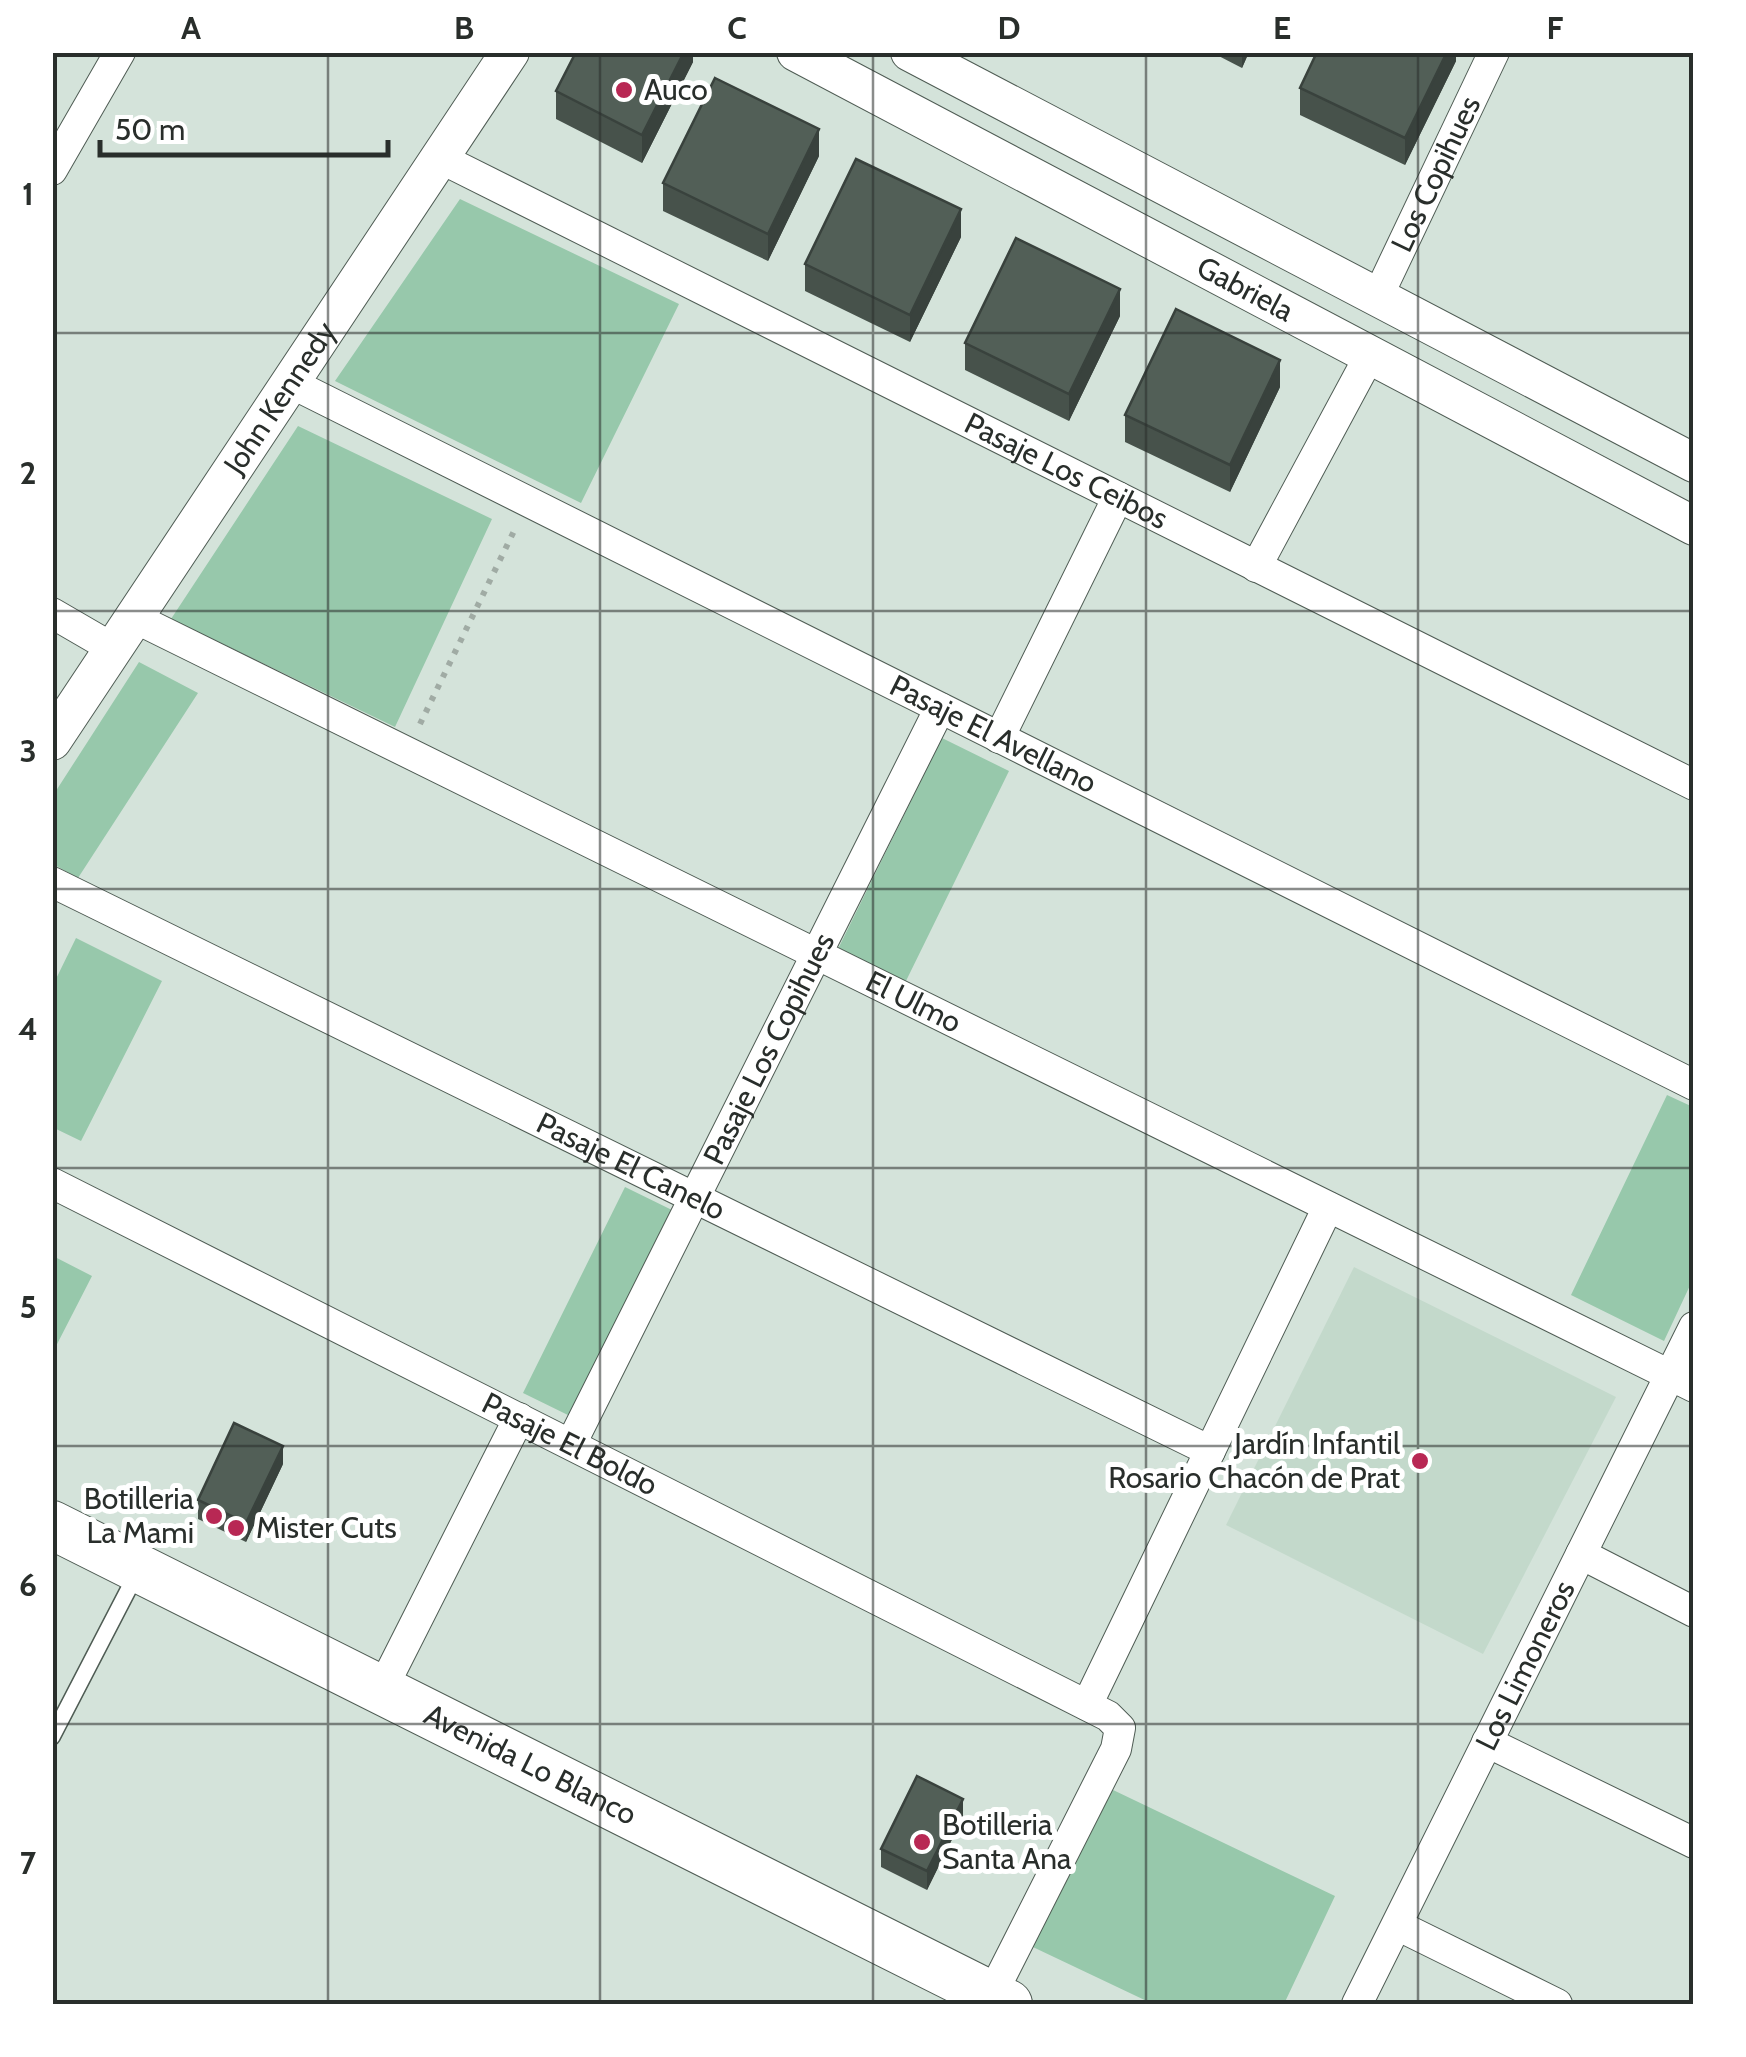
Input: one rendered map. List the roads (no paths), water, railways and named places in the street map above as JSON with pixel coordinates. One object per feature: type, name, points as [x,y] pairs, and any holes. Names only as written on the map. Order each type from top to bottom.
[{"type":"main road","name":"Avenida Lo Blanco","points":[[52,1525],[999,2000]]},
{"type":"street","points":[[52,170],[120,52]]},
{"type":"street","name":"John Kennedy","points":[[52,741],[510,52]]},
{"type":"street","name":"Gabriela","points":[[796,52],[1694,526]]},
{"type":"street","name":"Gabriela","points":[[910,52],[1694,462]]},
{"type":"street","name":"Los Copihues","points":[[1378,296],[1494,52]]},
{"type":"street","name":"Pasaje Los Ceibos","points":[[440,158],[1694,785]]},
{"type":"street","points":[[1256,566],[1370,355]]},
{"type":"street","name":"Pasaje El Avellano","points":[[291,383],[1694,1086]]},
{"type":"street","points":[[999,738],[1118,498]]},
{"type":"street","name":"El Ulmo","points":[[52,613],[124,633],[406,752],[1681,1381]]},
{"type":"street","name":"Pasaje Los Copihues","points":[[570,1444],[940,708]]},
{"type":"street","name":"Pasaje El Canelo","points":[[52,882],[1210,1451]]},
{"type":"street","name":"Pasaje El Boldo","points":[[52,1183],[1108,1716],[1120,1728],[1116,1749],[999,2000]]},
{"type":"street","points":[[1087,1705],[1328,1207]]},
{"type":"street","name":"Los Limoneros","points":[[1357,2004],[1580,1554],[1681,1381],[1694,1326]]},
{"type":"street","points":[[381,1691],[519,1418]]},
{"type":"street","points":[[1580,1554],[1694,1612]]},
{"type":"street","points":[[1487,1742],[1694,1843]]},
{"type":"street","points":[[1397,1924],[1558,2004]]},
{"type":"lane","points":[[52,1737],[140,1568]]},
{"type":"place","name":"Auco","points":[[624,90]]},
{"type":"place","name":"Jardín Infantil Rosario Chacón de Prat","points":[[1420,1461]]},
{"type":"place","name":"Botilleria La Mami","points":[[214,1516]]},
{"type":"place","name":"Mister Cuts","points":[[236,1528]]},
{"type":"place","name":"Botilleria Santa Ana","points":[[922,1842]]}]
